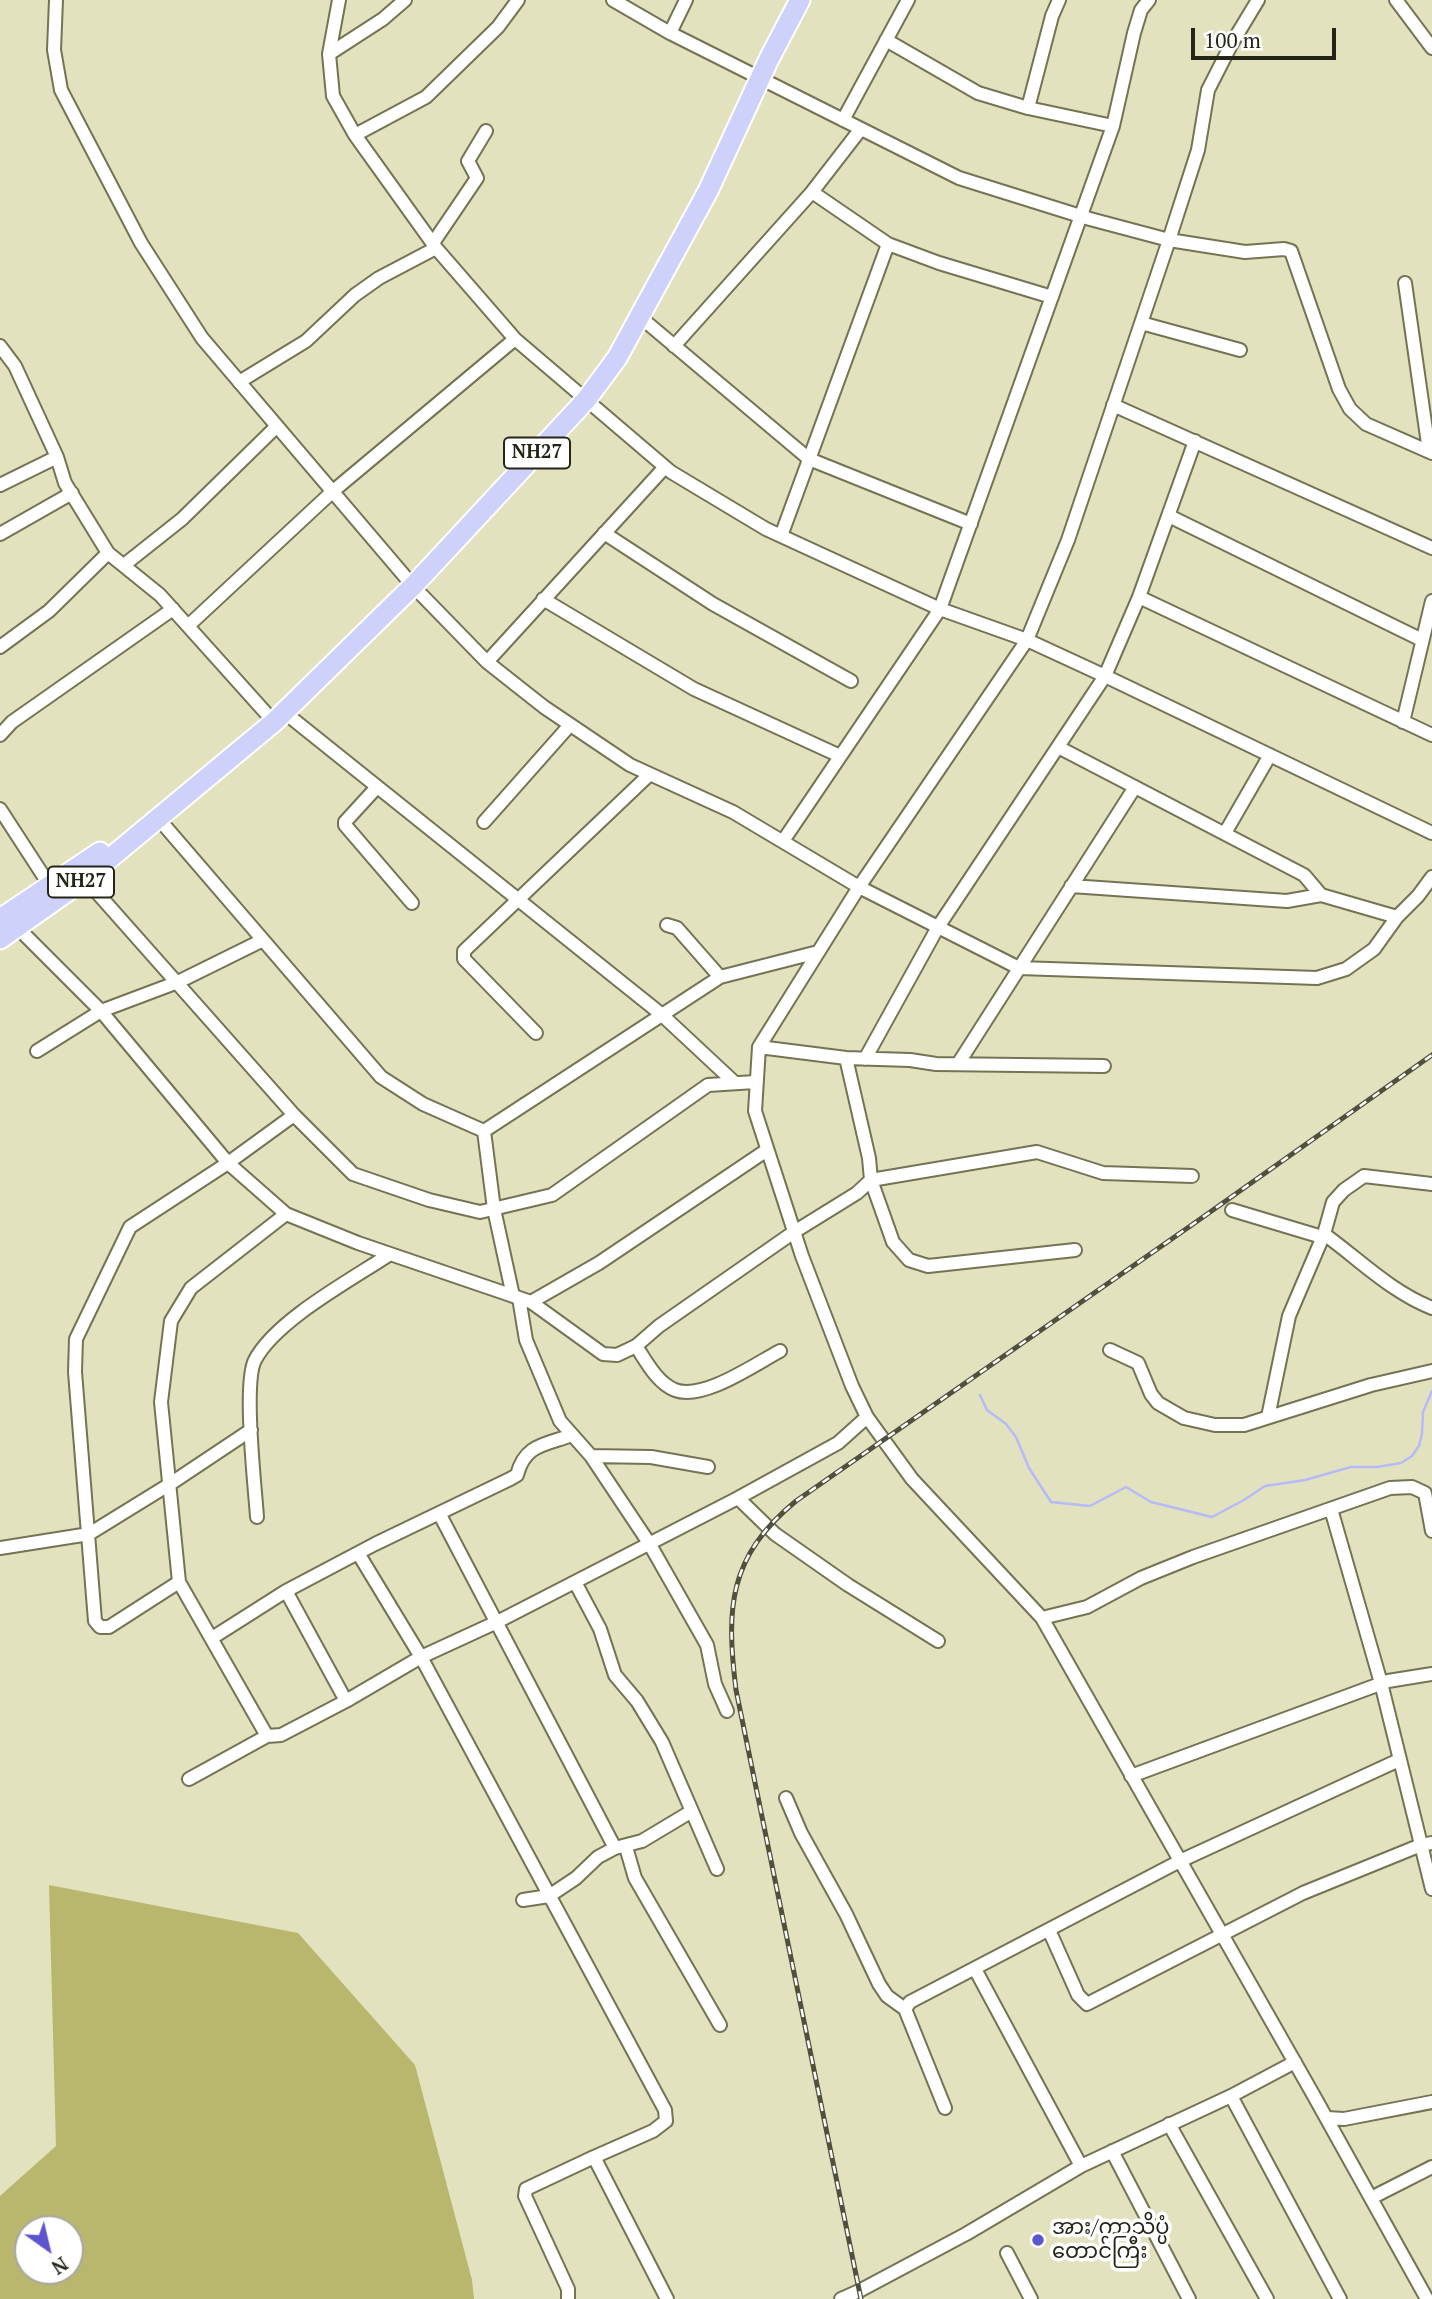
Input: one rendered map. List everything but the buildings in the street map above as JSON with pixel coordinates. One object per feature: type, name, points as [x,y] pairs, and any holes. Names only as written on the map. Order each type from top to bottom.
[{"type":"highway","name":"NH27","points":[[9,923],[85,879],[279,717],[413,586],[586,400],[617,358],[708,191],[760,78],[800,0]]},
{"type":"highway","name":"NH27","points":[[0,939],[9,923],[50,886],[127,833],[158,818]]},
{"type":"street","points":[[56,0],[54,50],[61,90],[141,243],[202,338],[413,586],[487,662],[544,707],[630,765],[733,812],[859,887],[1019,968],[1317,978],[1346,969],[1374,949],[1397,916],[1418,896],[1432,877]]},
{"type":"street","points":[[339,0],[330,54],[333,96],[355,135],[434,246],[515,340],[664,467],[781,536],[940,609],[1027,640],[1432,833]]},
{"type":"street","points":[[330,54],[383,19],[405,0]]},
{"type":"street","points":[[355,135],[426,97],[498,27],[518,0]]},
{"type":"street","points":[[612,0],[670,33],[958,178],[1081,217],[1169,240],[1245,252],[1284,249],[1292,251],[1339,388],[1350,409],[1366,424],[1430,452]]},
{"type":"street","points":[[670,33],[686,0]]},
{"type":"street","points":[[842,120],[908,0]]},
{"type":"street","points":[[1028,108],[1052,16],[1059,0]]},
{"type":"street","points":[[783,841],[940,609],[1113,126],[1133,33],[1141,10],[1149,0]]},
{"type":"street","points":[[1258,0],[1208,90],[1198,150],[1169,240],[1068,540],[1027,640],[859,887],[759,1047],[755,1111],[794,1233],[852,1386],[867,1417],[912,1479],[1042,1618],[1427,2299]]},
{"type":"street","points":[[1396,0],[1432,48]]},
{"type":"street","points":[[886,40],[978,93],[1028,108],[1113,126]]},
{"type":"street","points":[[674,346],[812,192],[860,130]]},
{"type":"street","points":[[239,382],[306,341],[363,289],[434,246],[477,178],[468,161],[486,131]]},
{"type":"street","points":[[812,192],[888,244],[939,263],[1052,297]]},
{"type":"street","points":[[781,536],[888,244]]},
{"type":"street","points":[[1405,283],[1430,452]]},
{"type":"street","points":[[639,316],[809,459],[971,524]]},
{"type":"street","points":[[1141,323],[1240,350]]},
{"type":"street","points":[[189,625],[332,492],[515,340]]},
{"type":"street","points":[[0,346],[15,366],[57,457],[65,483],[108,553],[160,594],[279,717],[377,787],[661,1014],[735,1083]]},
{"type":"street","points":[[1113,405],[1432,548]]},
{"type":"street","points":[[124,565],[182,519],[277,426]]},
{"type":"street","points":[[865,1059],[938,927],[1105,676],[1139,597],[1195,441]]},
{"type":"street","points":[[0,485],[57,457]]},
{"type":"street","points":[[487,662],[664,467]]},
{"type":"street","points":[[0,534],[72,493]]},
{"type":"street","points":[[1169,516],[1422,640]]},
{"type":"street","points":[[604,533],[713,604],[851,681]]},
{"type":"street","points":[[0,647],[49,611],[108,553]]},
{"type":"street","points":[[1139,597],[1432,736]]},
{"type":"street","points":[[544,599],[694,689],[840,756]]},
{"type":"street","points":[[1403,722],[1432,601]]},
{"type":"street","points":[[0,735],[23,714],[173,609]]},
{"type":"street","points":[[484,822],[570,725]]},
{"type":"street","points":[[1058,747],[1304,875],[1321,895]]},
{"type":"street","points":[[1225,833],[1270,755]]},
{"type":"street","points":[[536,1033],[464,959],[464,951],[650,774]]},
{"type":"street","points":[[377,787],[345,825],[412,903]]},
{"type":"street","points":[[958,1063],[1135,787]]},
{"type":"street","points":[[2,815],[50,886]]},
{"type":"street","points":[[158,818],[381,1077],[423,1104],[484,1131]]},
{"type":"street","points":[[85,879],[295,1115],[353,1174],[429,1200],[480,1212],[552,1195],[708,1085],[755,1082]]},
{"type":"street","points":[[1071,886],[1287,901],[1321,895],[1397,916]]},
{"type":"street","points":[[9,923],[101,1011],[228,1163],[286,1214],[390,1254],[521,1299],[603,1354],[617,1355],[636,1346],[659,1326],[857,1193],[871,1180],[1037,1152],[1103,1173],[1192,1176]]},
{"type":"street","points":[[667,925],[677,928],[720,977]]},
{"type":"street","points":[[37,1051],[101,1011],[178,982],[263,940]]},
{"type":"street","points":[[484,1131],[720,977],[818,953]]},
{"type":"street","points":[[759,1047],[846,1058],[910,1060],[936,1064],[1104,1066]]},
{"type":"street","points":[[846,1058],[869,1158],[871,1180],[893,1242],[909,1259],[928,1266],[1075,1250]]},
{"type":"street","points":[[179,1582],[109,1628],[100,1627],[95,1621],[75,1372],[76,1339],[130,1227],[295,1115]]},
{"type":"street","points":[[484,1131],[494,1209],[521,1299],[526,1340],[560,1421],[591,1455],[649,1543],[706,1645],[715,1684],[727,1711]]},
{"type":"street","points":[[521,1299],[598,1263],[767,1150]]},
{"type":"street","points":[[1268,1417],[1289,1316],[1323,1236],[1333,1202],[1344,1190],[1364,1176],[1432,1184]]},
{"type":"street","points":[[1232,1210],[1323,1236],[1410,1299],[1432,1308]]},
{"type":"street","points":[[267,1736],[179,1582],[161,1402],[171,1321],[191,1289],[286,1214]]},
{"type":"street","points":[[257,1517],[250,1406],[253,1363],[283,1325],[390,1254]]},
{"type":"street","points":[[636,1346],[657,1377],[675,1390],[691,1393],[708,1389],[780,1351]]},
{"type":"street","points":[[1110,1350],[1138,1363],[1151,1394],[1158,1403],[1184,1418],[1215,1425],[1244,1425],[1371,1385],[1432,1371]]},
{"type":"street","points":[[189,1779],[267,1736],[281,1735],[346,1701],[421,1657],[497,1622],[738,1498],[838,1443],[867,1417]]},
{"type":"street","points":[[0,1548],[89,1534],[251,1430]]},
{"type":"street","points":[[212,1638],[286,1591],[517,1475],[520,1461],[532,1448],[572,1435]]},
{"type":"street","points":[[591,1455],[651,1457],[708,1467]]},
{"type":"street","points":[[1042,1618],[1087,1607],[1141,1578],[1193,1557],[1390,1488],[1412,1487],[1424,1493],[1432,1531]]},
{"type":"street","points":[[738,1498],[775,1534],[848,1585],[938,1641]]},
{"type":"street","points":[[1331,1509],[1381,1683],[1399,1760],[1426,1844],[1432,1889]]},
{"type":"street","points":[[439,1513],[635,1878],[720,2025]]},
{"type":"street","points":[[358,1553],[421,1657],[666,2110],[666,2121],[653,2132],[526,2189],[525,2196],[571,2296]]},
{"type":"street","points":[[575,1582],[600,1629],[615,1675],[637,1701],[662,1742],[718,1869]]},
{"type":"street","points":[[286,1591],[346,1701]]},
{"type":"street","points":[[1131,1776],[1381,1683],[1432,1674]]},
{"type":"street","points":[[905,2009],[910,2002],[1180,1861],[1399,1760]]},
{"type":"street","points":[[786,1798],[801,1833],[846,1914],[879,1984],[887,1996],[905,2009],[945,2108]]},
{"type":"street","points":[[523,1900],[549,1896],[576,1878],[598,1857],[642,1841],[692,1811]]},
{"type":"street","points":[[1049,1930],[1078,1995],[1087,2004],[1303,1893],[1426,1844]]},
{"type":"street","points":[[975,1969],[1081,2166]]},
{"type":"street","points":[[841,2299],[965,2234],[1081,2166],[1231,2096],[1295,2062]]},
{"type":"street","points":[[1231,2096],[1340,2299]]},
{"type":"street","points":[[1327,2119],[1344,2119],[1432,2102]]},
{"type":"street","points":[[1169,2124],[1267,2299]]},
{"type":"street","points":[[1112,2151],[1189,2299]]},
{"type":"street","points":[[594,2157],[667,2299]]},
{"type":"street","points":[[1371,2198],[1432,2167]]},
{"type":"street","points":[[1007,2253],[1031,2299]]},
{"type":"shaded area","points":[[49,1885],[298,1933],[415,2065],[472,2280],[474,2299],[0,2299],[0,2196],[56,2146]]},
{"type":"waterway","points":[[980,1395],[987,1410],[1006,1424],[1016,1437],[1029,1468],[1051,1502],[1090,1506],[1126,1487],[1151,1502],[1212,1517],[1265,1486],[1305,1480],[1351,1467],[1401,1463],[1412,1456],[1419,1446],[1423,1412],[1432,1391]]},
{"type":"railway","points":[[861,2299],[736,1690],[733,1609],[744,1564],[773,1522],[796,1501],[1432,1055]]},
{"type":"place","name":"အား/ကာသိပ္ပံ တောင်ကြီး","points":[[1038,2240]]}]
